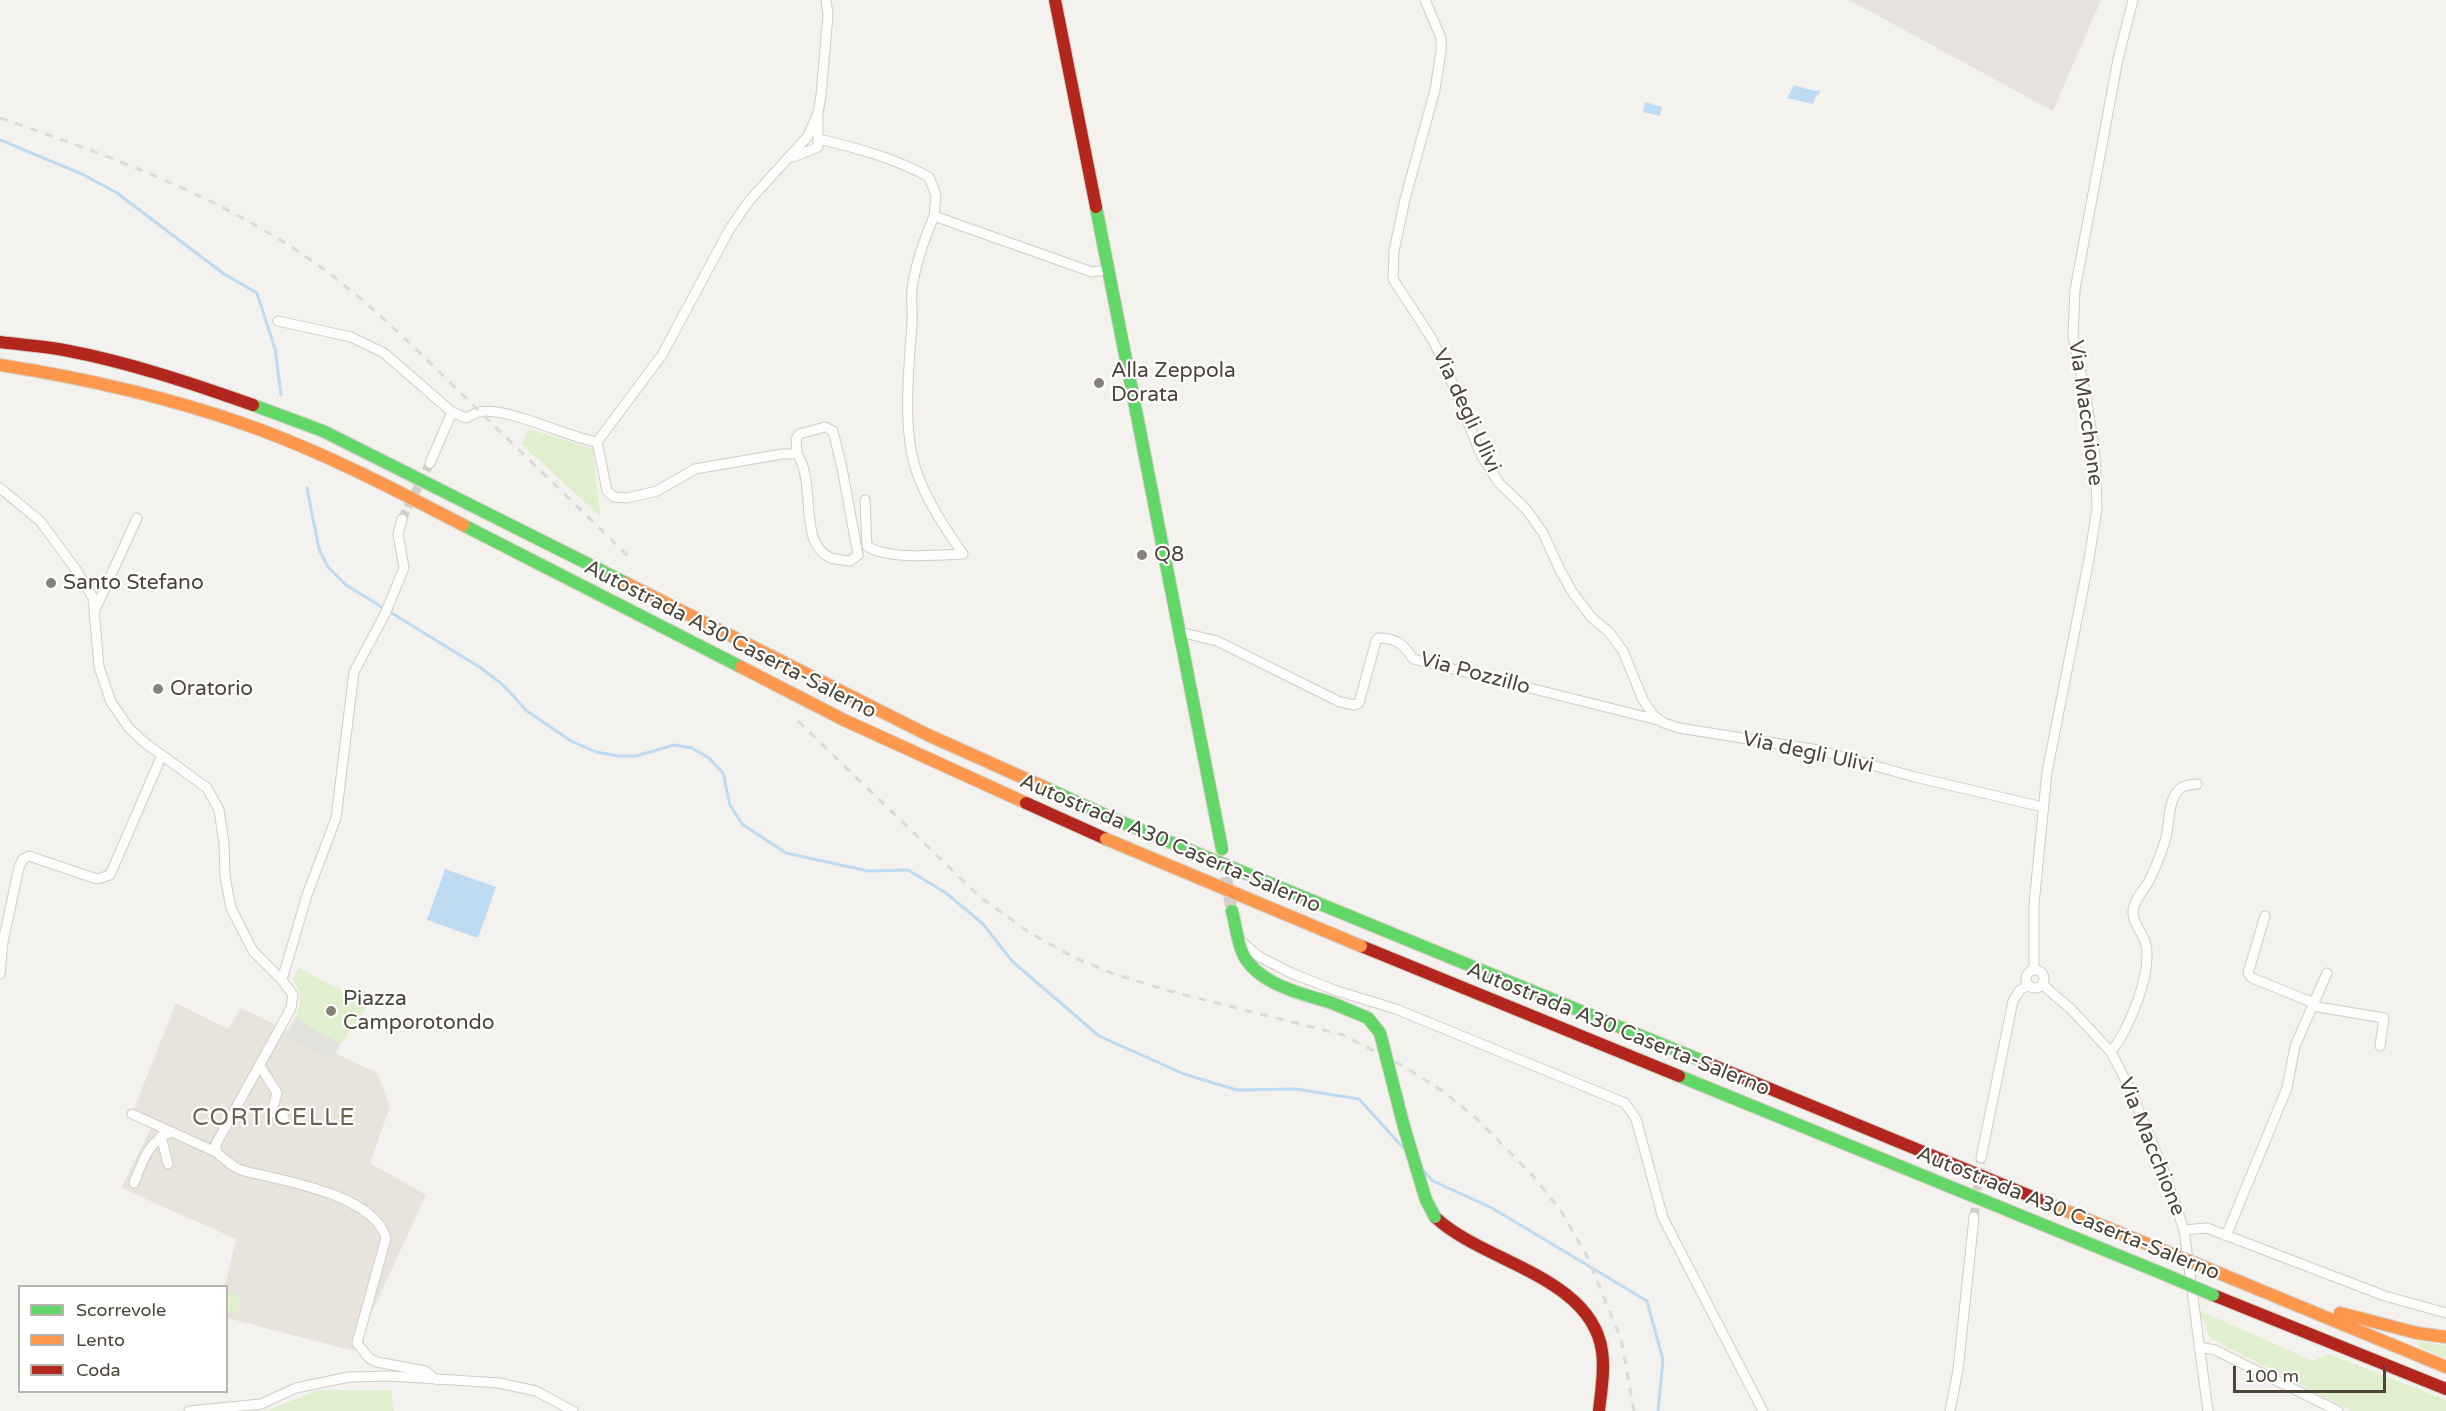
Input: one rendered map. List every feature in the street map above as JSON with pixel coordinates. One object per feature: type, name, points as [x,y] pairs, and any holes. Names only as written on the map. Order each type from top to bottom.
[{"type":"main road","points":[[1055,0],[1222,849]]},
{"type":"main road","name":"Autostrada A30 Caserta-Salerno","points":[[0,342],[64,351],[159,374],[252,404],[324,431],[928,735],[1114,819],[2197,1264]]},
{"type":"main road","name":"Autostrada A30 Caserta-Salerno","points":[[0,365],[56,373],[150,395],[245,425],[340,464],[844,720],[1106,839],[1250,901],[2446,1389]]},
{"type":"main road","points":[[1232,911],[1245,958],[1253,968],[1287,987],[1368,1018],[1380,1033],[1404,1127],[1426,1200],[1435,1217],[1450,1230],[1543,1280],[1570,1298],[1590,1318],[1600,1343],[1602,1365],[1599,1411]]},
{"type":"main road","points":[[2197,1264],[2355,1318],[2446,1337]]},
{"type":"main road","points":[[2197,1264],[2446,1367]]},
{"type":"street","points":[[816,143],[828,15],[826,0]]},
{"type":"street","name":"Via degli Ulivi","points":[[1425,0],[1441,38],[1441,51],[1435,90],[1396,241],[1392,268],[1393,279],[1432,339],[1446,367],[1481,455],[1499,483],[1526,509],[1543,533],[1573,592],[1592,618],[1609,632],[1623,651],[1643,700],[1660,720],[1679,728],[1818,750],[1915,777],[2043,807]]},
{"type":"street","name":"Via Macchione","points":[[2034,970],[2034,904],[2047,772],[2097,508],[2095,455],[2073,336],[2075,290],[2118,59],[2133,0]]},
{"type":"street","points":[[818,113],[806,145],[816,143],[855,147],[905,164],[929,177],[936,195],[934,216],[912,284],[908,353],[911,443],[919,479],[942,522],[963,554],[906,554],[875,551],[867,546],[865,500]]},
{"type":"street","points":[[797,454],[782,454],[695,469],[657,491],[627,498],[614,497],[607,491],[597,442],[663,355],[729,230],[749,201],[807,138]]},
{"type":"street","points":[[788,159],[816,143]]},
{"type":"street","points":[[934,216],[1092,272],[1108,270]]},
{"type":"street","points":[[278,321],[351,337],[384,353],[452,412],[466,418],[480,412],[497,412],[579,439],[597,442]]},
{"type":"street","points":[[430,462],[452,412]]},
{"type":"street","points":[[825,427],[833,431],[858,555],[850,561],[832,558],[818,549],[811,534],[810,504],[802,461],[797,454],[796,439],[799,434],[825,427]]},
{"type":"street","points":[[0,488],[40,520],[77,571],[93,598],[99,667],[111,702],[129,728],[207,788],[219,810],[231,908],[253,951],[282,980],[293,995],[291,1008],[216,1144],[216,1152]]},
{"type":"street","points":[[94,612],[137,518]]},
{"type":"street","points":[[282,980],[307,895],[336,818],[354,672],[385,614],[404,568],[398,534],[402,519]]},
{"type":"street","name":"Via Pozzillo","points":[[1180,632],[1217,641],[1340,702],[1354,705],[1359,703],[1365,686],[1376,641],[1378,638],[1387,638],[1399,641],[1413,659],[1660,720]]},
{"type":"street","points":[[0,974],[3,942],[19,867],[23,859],[29,856],[97,879],[110,875],[162,755]]},
{"type":"street","points":[[2111,1052],[2128,1024],[2138,999],[2147,961],[2146,944],[2133,920],[2133,910],[2138,894],[2149,880],[2166,839],[2172,802],[2178,791],[2187,785],[2197,784]]},
{"type":"street","points":[[2265,916],[2248,973],[2252,978],[2313,1005],[2384,1018],[2380,1046]]},
{"type":"street","points":[[1239,939],[1258,956],[1291,973],[1337,991],[1396,1009],[1625,1103],[1636,1119],[1663,1218],[1763,1411]]},
{"type":"street","points":[[1981,1158],[2013,1001],[2020,990],[2029,986],[2036,988],[2043,985],[2043,974],[2034,970],[2027,975],[2029,986]]},
{"type":"street","points":[[2226,1236],[2287,1088],[2295,1046],[2327,973]]},
{"type":"street","name":"Via Macchione","points":[[2043,985],[2072,1010],[2111,1052],[2130,1089],[2165,1174],[2184,1230],[2208,1411]]},
{"type":"street","points":[[260,1066],[277,1093],[272,1111],[284,1117]]},
{"type":"street","points":[[132,1114],[216,1152],[239,1169],[311,1186],[348,1201],[370,1215],[383,1227],[386,1238],[357,1343],[369,1358],[377,1362],[425,1371],[437,1380]]},
{"type":"street","points":[[134,1183],[149,1149],[161,1136],[172,1132]]},
{"type":"street","points":[[161,1136],[168,1164]]},
{"type":"street","points":[[1950,1411],[1958,1370],[1974,1217]]},
{"type":"street","points":[[2184,1230],[2207,1228],[2385,1296],[2446,1313]]},
{"type":"street","points":[[2199,1347],[2215,1350],[2338,1411]]},
{"type":"street","points":[[189,1411],[261,1404],[296,1388],[349,1377],[391,1376],[500,1383],[536,1391],[573,1411]]},
{"type":"shaded area","points":[[1849,0],[2101,0],[2053,111]]},
{"type":"shaded area","points":[[176,1003],[228,1029],[241,1008],[377,1073],[390,1107],[370,1163],[426,1195],[354,1351],[228,1318],[228,1285],[225,1285],[236,1239],[121,1188],[153,1124],[132,1114]]},
{"type":"shaded area","points":[[295,1018],[341,1044],[330,1060],[284,1037]]},
{"type":"green space","points":[[529,429],[593,449],[600,516],[521,444]]},
{"type":"green space","name":"Piazza Camporotondo","points":[[299,968],[368,1005],[341,1044],[295,1018],[300,998],[293,979]]},
{"type":"green space","points":[[228,1292],[242,1296],[237,1314],[228,1312]]},
{"type":"green space","points":[[2200,1311],[2313,1361],[2329,1354],[2446,1400],[2446,1411],[2352,1411],[2210,1338]]},
{"type":"green space","points":[[2416,1341],[2446,1346],[2446,1358],[2419,1347]]},
{"type":"green space","points":[[319,1390],[391,1390],[394,1411],[265,1411]]},
{"type":"water","points":[[1794,85],[1814,91],[1819,90],[1820,94],[1816,96],[1813,104],[1787,98]]},
{"type":"water","points":[[1645,102],[1662,107],[1660,116],[1643,112]]},
{"type":"water","points":[[445,869],[496,887],[478,938],[427,920]]},
{"type":"waterway","points":[[0,140],[82,174],[117,193],[224,274],[257,293],[275,349],[281,395]]},
{"type":"waterway","points":[[307,488],[319,549],[328,567],[346,585],[481,668],[503,685],[527,711],[571,741],[596,752],[618,756],[636,756],[674,745],[692,748],[709,758],[723,773],[730,805],[742,824],[786,853],[868,871],[908,870],[946,893],[983,924],[1012,961],[1099,1036],[1184,1074],[1237,1090],[1296,1089],[1359,1099],[1407,1152]]},
{"type":"waterway","points":[[1421,1168],[1433,1181],[1492,1208],[1647,1301],[1663,1360],[1658,1411]]},
{"type":"tunnel","points":[[402,519],[430,463]]},
{"type":"tunnel","points":[[1223,859],[1232,911]]},
{"type":"tunnel","points":[[1974,1217],[1981,1158]]},
{"type":"railway","points":[[0,118],[87,149],[173,184],[215,204],[296,250],[334,277],[388,323],[629,557]]},
{"type":"railway","points":[[798,721],[980,897],[1030,933],[1075,958],[1114,974],[1170,991],[1343,1035],[1403,1066],[1444,1092],[1478,1120],[1533,1176],[1561,1211],[1587,1256],[1621,1339],[1634,1411]]},
{"type":"traffic: fast","points":[[1096,207],[1222,849]]},
{"type":"traffic: fast","points":[[253,405],[323,431],[626,583]]},
{"type":"traffic: fast","points":[[463,525],[741,667]]},
{"type":"traffic: fast","points":[[1044,787],[1114,819]]},
{"type":"traffic: fast","points":[[1114,819],[1376,927]]},
{"type":"traffic: fast","points":[[1232,911],[1238,940],[1251,966],[1283,987],[1332,1003]]},
{"type":"traffic: fast","points":[[1376,927],[1705,1062]]},
{"type":"traffic: fast","points":[[1332,1003],[1368,1018],[1380,1033],[1404,1127],[1426,1200],[1435,1217]]},
{"type":"traffic: fast","points":[[1679,1076],[2166,1275]]},
{"type":"traffic: fast","points":[[2166,1275],[2213,1295]]},
{"type":"traffic: slow","points":[[0,365],[123,389],[244,424],[328,458],[463,525]]},
{"type":"traffic: slow","points":[[626,583],[928,735],[1044,787]]},
{"type":"traffic: slow","points":[[741,667],[844,720],[1026,803]]},
{"type":"traffic: slow","points":[[1106,839],[1361,946]]},
{"type":"traffic: slow","points":[[2052,1205],[2157,1248]]},
{"type":"traffic: slow","points":[[2157,1248],[2197,1264]]},
{"type":"traffic: slow","points":[[2197,1264],[2446,1367]]},
{"type":"traffic: slow","points":[[2340,1313],[2417,1333],[2446,1337]]},
{"type":"traffic: jam","points":[[1055,0],[1096,207]]},
{"type":"traffic: jam","points":[[0,342],[88,355],[183,381],[253,405]]},
{"type":"traffic: jam","points":[[1026,803],[1106,839]]},
{"type":"traffic: jam","points":[[1361,946],[1679,1076]]},
{"type":"traffic: jam","points":[[1705,1062],[2052,1205]]},
{"type":"traffic: jam","points":[[1435,1217],[1455,1233],[1557,1288],[1578,1305],[1594,1326],[1602,1351],[1603,1374],[1599,1411]]},
{"type":"traffic: jam","points":[[2213,1295],[2446,1389]]},
{"type":"place","name":"Alla Zeppola Dorata","points":[[1099,383]]},
{"type":"place","name":"Q8","points":[[1142,555]]},
{"type":"place","name":"Santo Stefano","points":[[51,583]]},
{"type":"place","name":"Oratorio","points":[[158,689]]},
{"type":"place","name":"Piazza Camporotondo","points":[[331,1011]]},
{"type":"district","name":"CORTICELLE","points":[[274,1119]]}]
